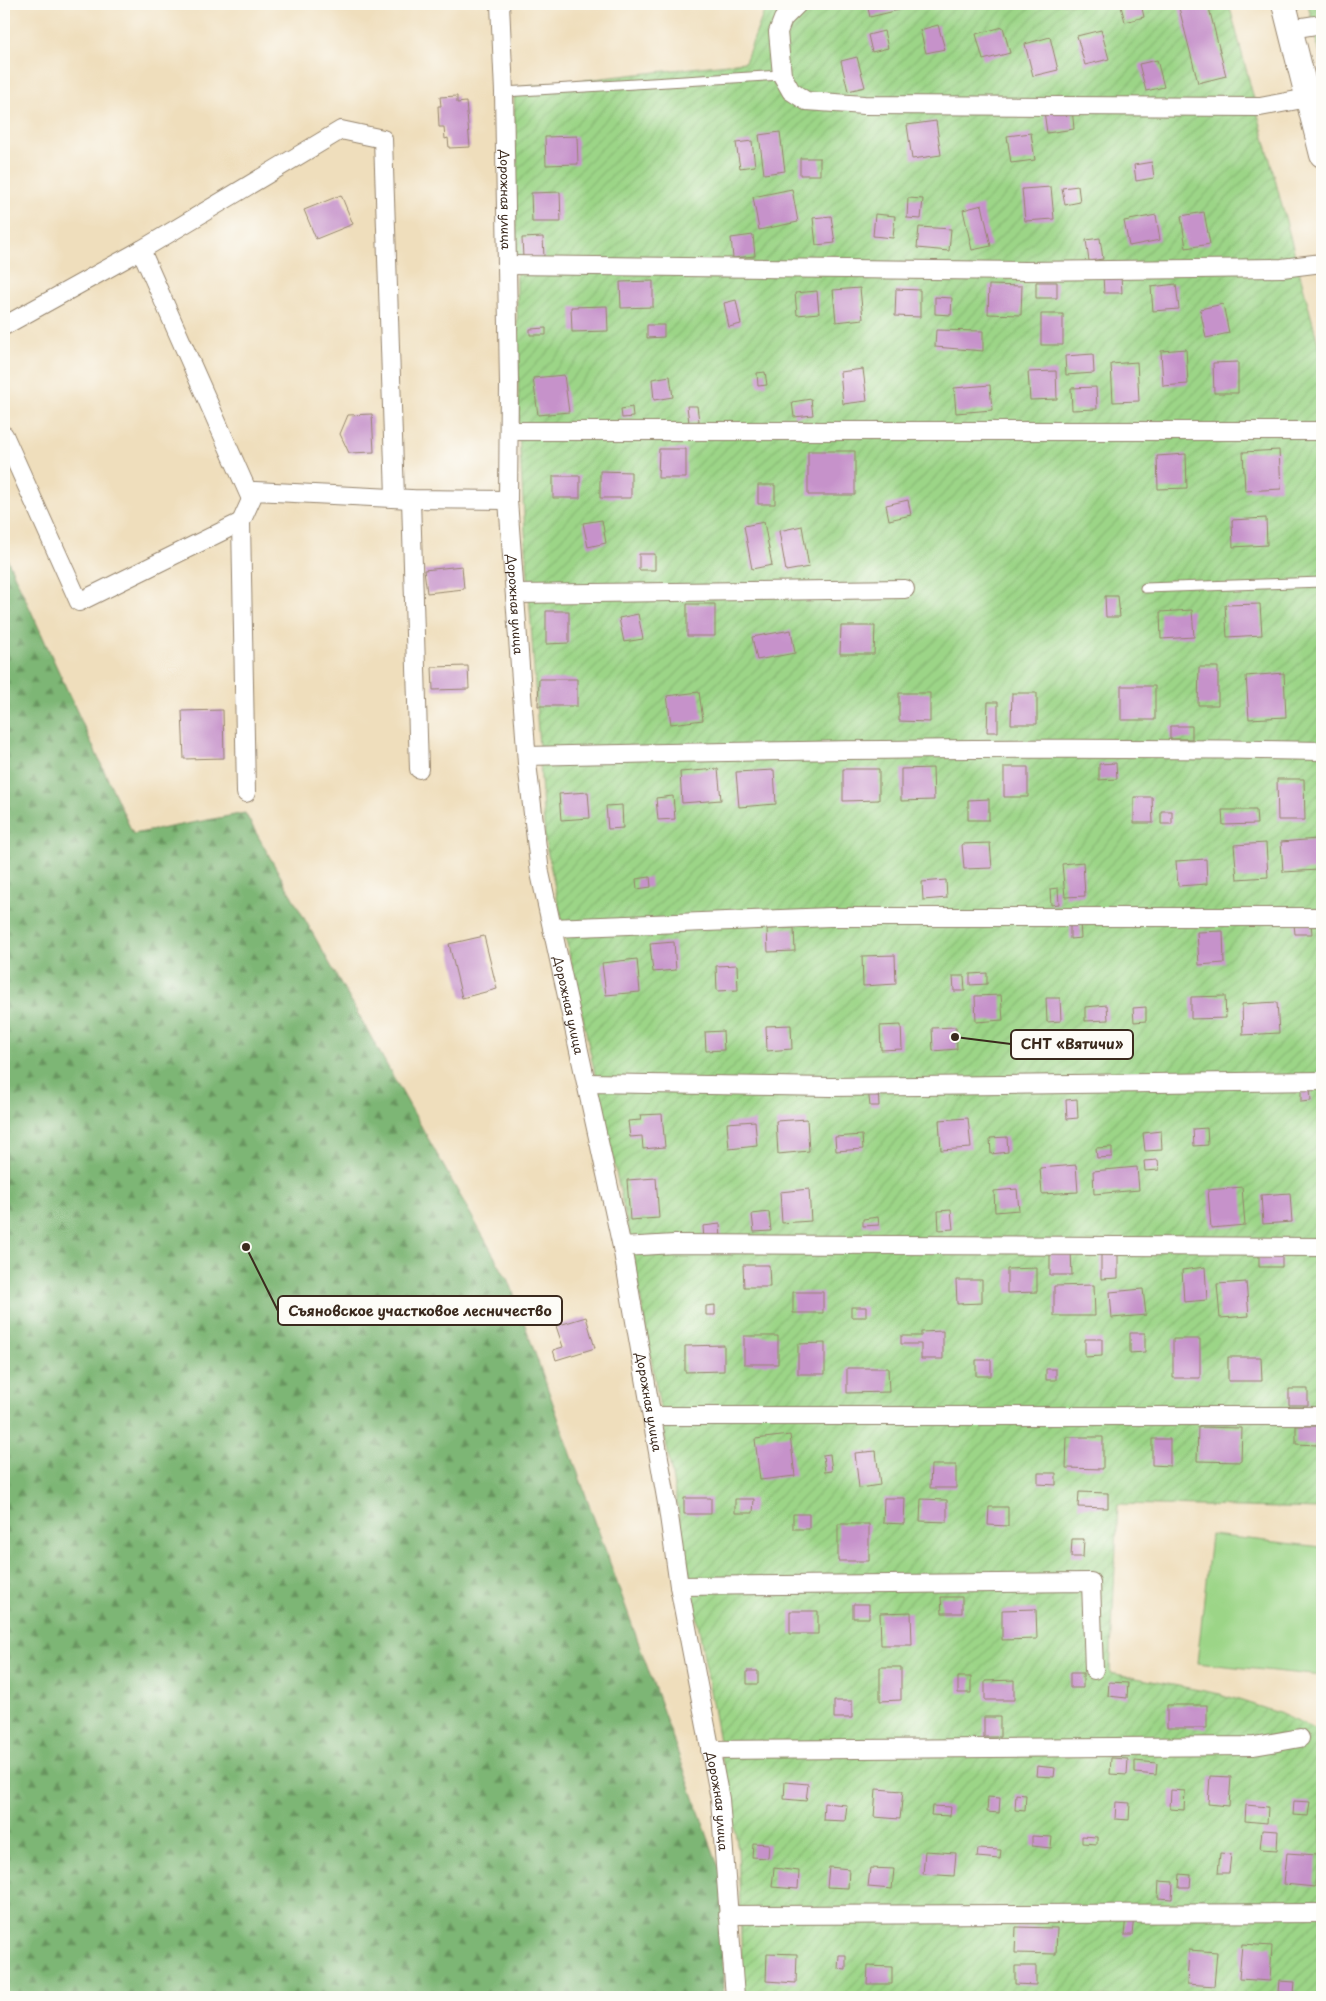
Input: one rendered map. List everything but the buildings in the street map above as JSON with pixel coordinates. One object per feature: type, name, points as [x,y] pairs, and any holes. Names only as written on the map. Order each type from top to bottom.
[{"type":"main road","points":[[1284,4],[1322,155]]},
{"type":"street","name":"Дорожная улица","points":[[500,4],[504,92],[507,265],[508,500],[527,756],[540,873],[622,1247],[652,1416],[679,1586],[720,1799],[734,1997]]},
{"type":"street","points":[[798,4],[783,19],[778,32],[782,75],[790,92],[806,101],[864,106],[1260,107],[1308,98]]},
{"type":"street","points":[[1290,29],[1322,24]]},
{"type":"street","points":[[4,326],[141,250],[341,130],[383,139],[419,769]]},
{"type":"street","points":[[141,250],[251,499]]},
{"type":"street","points":[[507,265],[1025,271],[1282,268],[1322,263]]},
{"type":"street","points":[[508,431],[1322,431]]},
{"type":"street","points":[[4,436],[79,602],[241,522]]},
{"type":"street","points":[[246,793],[241,522],[254,491],[403,498],[508,500]]},
{"type":"street","points":[[515,594],[905,589]]},
{"type":"street","points":[[527,756],[927,749],[1144,748],[1322,751]]},
{"type":"street","points":[[552,928],[830,917],[1322,917]]},
{"type":"street","points":[[587,1083],[831,1087],[1322,1081]]},
{"type":"street","points":[[622,1247],[675,1244],[1322,1247]]},
{"type":"street","points":[[652,1416],[1322,1416]]},
{"type":"street","points":[[679,1586],[1091,1582],[1094,1670]]},
{"type":"street","points":[[710,1750],[1254,1746],[1300,1738]]},
{"type":"street","points":[[728,1915],[1322,1913]]},
{"type":"lane","points":[[504,92],[782,75]]},
{"type":"lane","points":[[1145,588],[1322,582]]},
{"type":"green space","points":[[767,4],[1229,4],[1322,358],[1322,1509],[1118,1504],[1110,1673],[1220,1694],[1279,1713],[1322,1733],[1322,1997],[743,1997],[738,1849],[629,1233],[545,841],[519,437],[514,88],[745,62]]},
{"type":"green space","points":[[1308,4],[1322,4],[1322,63]]},
{"type":"green space","points":[[4,552],[133,834],[245,813],[511,1286],[723,1879],[723,1997],[4,1997]]},
{"type":"green space","points":[[1211,1535],[1322,1547],[1322,1676],[1197,1663]]},
{"type":"place","name":"СНТ «Вятичи»","points":[[955,1037]]},
{"type":"place","name":"Съяновское участковое лесничество","points":[[246,1247]]}]
